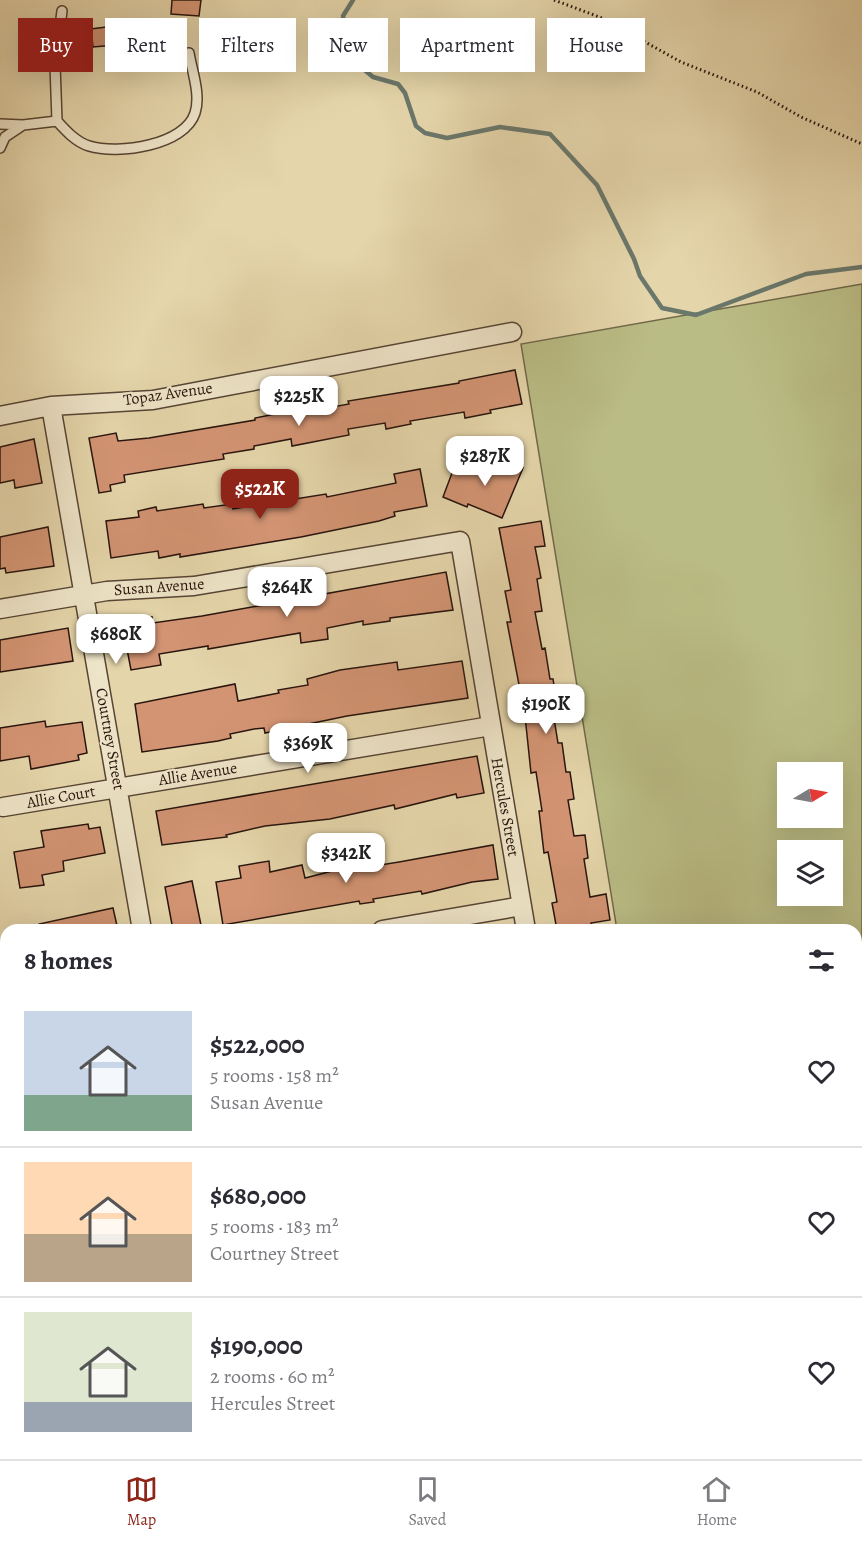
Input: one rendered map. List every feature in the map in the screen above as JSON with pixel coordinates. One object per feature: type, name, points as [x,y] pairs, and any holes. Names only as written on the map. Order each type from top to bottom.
[{"type":"street","name":"Topaz Avenue","points":[[0,416],[51,406],[153,399],[512,332]]},
{"type":"street","name":"Courtney Street","points":[[51,406],[86,595],[141,924]]},
{"type":"street","name":"Susan Avenue","points":[[0,609],[86,595],[194,586],[460,541]]},
{"type":"street","name":"Hercules Street","points":[[460,541],[525,924]]},
{"type":"street","name":"Allie Avenue","points":[[118,787],[491,726]]},
{"type":"street","name":"Allie Court","points":[[3,807],[118,787]]},
{"type":"street","points":[[417,924],[522,906]]},
{"type":"lane","points":[[63,11],[55,65],[57,121],[70,136],[89,146],[121,149],[158,142],[186,130],[196,111],[196,88],[189,53]]},
{"type":"lane","points":[[0,124],[23,125],[57,121]]},
{"type":"lane","points":[[0,148],[5,137],[23,125]]},
{"type":"path","points":[[554,0],[602,18],[681,62],[756,92],[801,117],[862,144]]},
{"type":"green space","points":[[862,284],[862,924],[616,924],[521,344]]},
{"type":"building","points":[[172,0],[201,0],[199,16],[171,14]]},
{"type":"building","points":[[105,27],[105,46],[93,47],[93,29]]},
{"type":"building","points":[[515,370],[522,404],[490,410],[491,413],[465,418],[464,412],[410,421],[411,424],[386,429],[385,423],[348,429],[349,435],[292,446],[291,439],[254,446],[254,449],[223,454],[224,459],[124,475],[125,482],[110,485],[111,491],[99,493],[89,438],[116,433],[118,441],[149,438],[255,420],[255,418],[310,407],[311,411],[349,404],[348,401],[459,383],[459,381]]},
{"type":"building","points":[[34,439],[42,483],[15,488],[14,480],[0,483],[0,447]]},
{"type":"building","points":[[498,457],[523,468],[502,518],[443,497],[455,465],[489,478]]},
{"type":"building","points":[[420,469],[427,506],[394,512],[395,516],[379,521],[301,537],[180,557],[180,554],[159,558],[158,551],[111,558],[106,521],[139,517],[138,511],[156,507],[157,511],[203,504],[204,508],[232,504],[233,509],[326,494],[327,497],[396,483],[394,474]]},
{"type":"building","points":[[541,521],[545,546],[535,547],[541,578],[537,579],[542,611],[535,612],[542,649],[545,648],[550,679],[553,679],[557,705],[552,706],[558,743],[562,743],[566,772],[570,772],[574,799],[568,800],[574,836],[585,835],[588,858],[584,859],[590,897],[606,894],[610,920],[591,924],[556,924],[552,903],[557,902],[548,852],[544,853],[539,811],[542,811],[536,772],[531,773],[525,716],[507,622],[511,622],[505,591],[511,590],[499,528]]},
{"type":"building","points":[[48,527],[54,566],[6,573],[5,568],[0,569],[0,537]]},
{"type":"building","points":[[446,572],[453,610],[390,618],[390,621],[363,625],[363,621],[327,628],[328,639],[301,643],[300,633],[208,649],[208,646],[159,654],[161,665],[131,670],[122,623],[152,617],[153,623],[202,616]]},
{"type":"building","points":[[68,628],[73,661],[0,672],[0,640]]},
{"type":"building","points":[[462,661],[468,698],[347,716],[265,733],[264,728],[254,729],[230,734],[231,738],[218,741],[142,752],[135,704],[235,684],[238,701],[279,693],[278,690],[308,685],[307,679],[340,670],[397,662],[398,670]]},
{"type":"building","points":[[45,721],[46,727],[82,722],[87,753],[78,755],[79,760],[31,769],[29,756],[0,761],[0,728]]},
{"type":"building","points":[[477,756],[484,793],[457,798],[456,794],[395,809],[394,805],[330,819],[265,826],[226,835],[227,837],[162,845],[156,811]]},
{"type":"building","points":[[88,824],[89,829],[100,827],[105,853],[63,861],[64,871],[42,875],[44,885],[20,888],[14,852],[44,847],[41,831]]},
{"type":"building","points":[[493,845],[498,879],[472,882],[422,894],[421,891],[373,899],[374,902],[360,904],[359,901],[223,924],[216,882],[241,878],[239,866],[269,861],[270,872],[302,865],[305,878],[367,862],[368,867]]},
{"type":"building","points":[[192,881],[201,924],[172,924],[165,887]]},
{"type":"building","points":[[113,908],[117,924],[39,924]]},
{"type":"waterway","points":[[353,0],[343,16],[346,42],[355,62],[373,77],[398,84],[405,93],[416,126],[425,133],[447,138],[500,127],[550,134],[597,185],[634,259],[640,276],[662,308],[696,315],[806,274],[862,267]]}]
